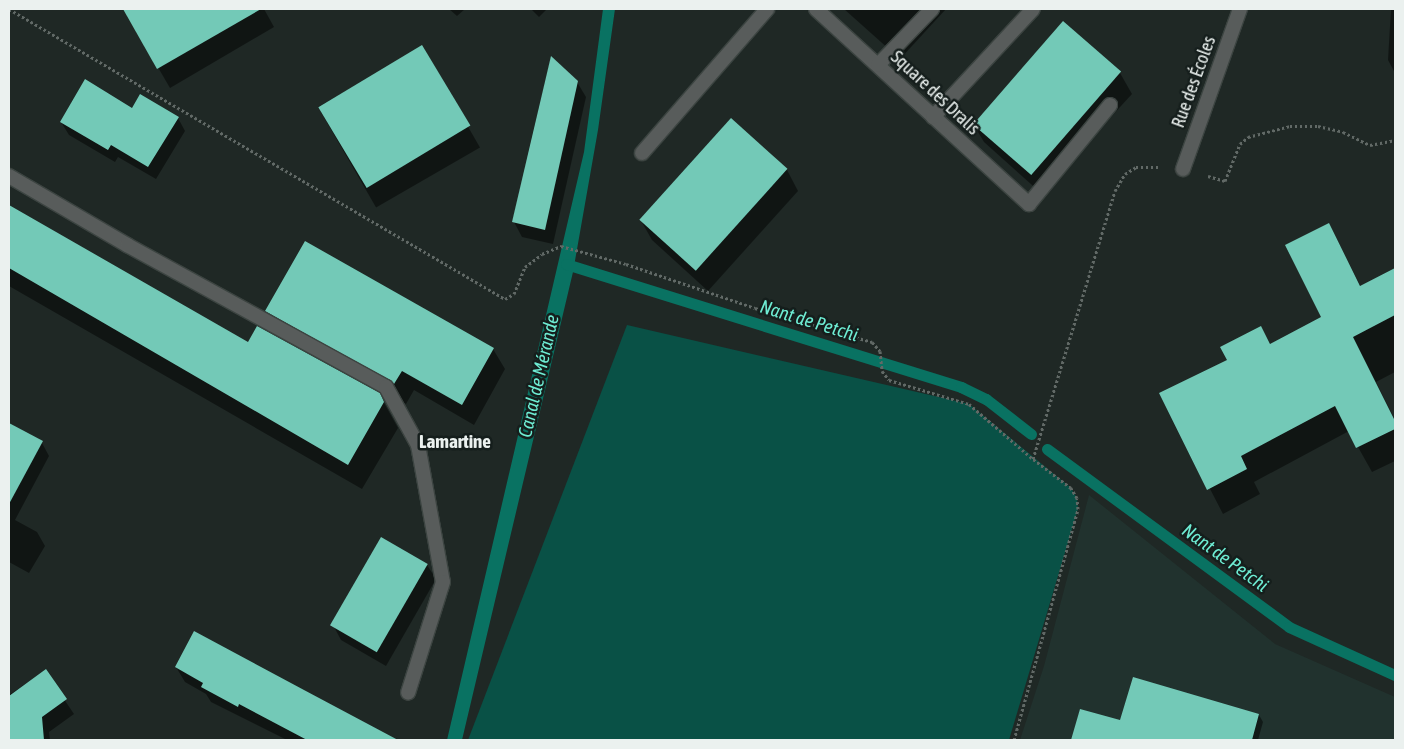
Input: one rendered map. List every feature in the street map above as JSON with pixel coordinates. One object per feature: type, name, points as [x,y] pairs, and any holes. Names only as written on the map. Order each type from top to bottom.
[{"type":"street","points":[[642,152],[767,9]]},
{"type":"street","name":"Square des Dralis","points":[[816,9],[1029,204],[1110,105]]},
{"type":"street","points":[[878,65],[932,9]]},
{"type":"street","points":[[933,117],[1033,9]]},
{"type":"street","name":"Rue des Écoles","points":[[1182,169],[1240,9]]},
{"type":"street","points":[[9,176],[127,245],[386,387],[418,445],[443,582],[408,693]]},
{"type":"path","points":[[9,9],[505,299],[514,294],[525,267],[542,254],[561,246],[755,308],[872,342],[880,350],[882,370],[889,380],[970,404],[1033,459],[1071,488],[1077,498],[1078,509],[1014,740]]},
{"type":"path","points":[[1033,459],[1115,191],[1125,174],[1136,167],[1182,169],[1225,181],[1240,144],[1248,137],[1290,126],[1318,126],[1343,132],[1370,145],[1395,140]]},
{"type":"shaded area","points":[[627,325],[969,404],[1071,488],[1077,498],[1078,509],[1009,740],[468,740]]},
{"type":"shaded area","points":[[1089,495],[1275,644],[1395,697],[1395,740],[1020,740],[1044,666]]},
{"type":"water","name":"Canal de Mérande","points":[[603,9],[615,9],[598,130],[573,272],[462,740],[447,740],[584,152]]},
{"type":"building","points":[[123,9],[261,9],[157,69]]},
{"type":"building","points":[[1063,21],[1121,72],[1031,175],[973,124]]},
{"type":"building","points":[[422,45],[470,126],[367,188],[318,107]]},
{"type":"building","points":[[551,56],[578,81],[545,230],[512,222]]},
{"type":"building","points":[[85,79],[132,108],[140,94],[179,117],[148,167],[111,145],[108,150],[60,122]]},
{"type":"building","points":[[731,118],[787,169],[696,271],[639,220]]},
{"type":"building","points":[[9,205],[248,342],[257,326],[380,393],[384,402],[348,465],[9,268]]},
{"type":"building","points":[[1329,223],[1360,286],[1395,268],[1395,315],[1353,337],[1395,421],[1395,429],[1356,448],[1335,406],[1241,456],[1247,469],[1207,490],[1159,393],[1227,360],[1220,347],[1261,326],[1270,344],[1321,317],[1285,245]]},
{"type":"building","points":[[305,241],[494,348],[462,405],[402,371],[394,384],[265,311]]},
{"type":"building","points":[[9,423],[43,441],[9,504]]},
{"type":"building","points":[[381,537],[428,564],[377,652],[330,625]]},
{"type":"building","points":[[194,631],[398,740],[307,740],[239,704],[238,707],[201,687],[203,683],[175,667]]},
{"type":"building","points":[[46,669],[67,699],[42,717],[44,740],[9,740],[9,696]]},
{"type":"building","points":[[1133,677],[1259,714],[1252,740],[1071,740],[1080,709],[1120,720]]},
{"type":"waterway","name":"Nant de Petchi","points":[[566,264],[961,387],[986,399],[1031,434]]},
{"type":"waterway","name":"Nant de Petchi","points":[[1047,449],[1289,627],[1395,675]]},
{"type":"district","name":"Lamartine","points":[[455,442]]}]
